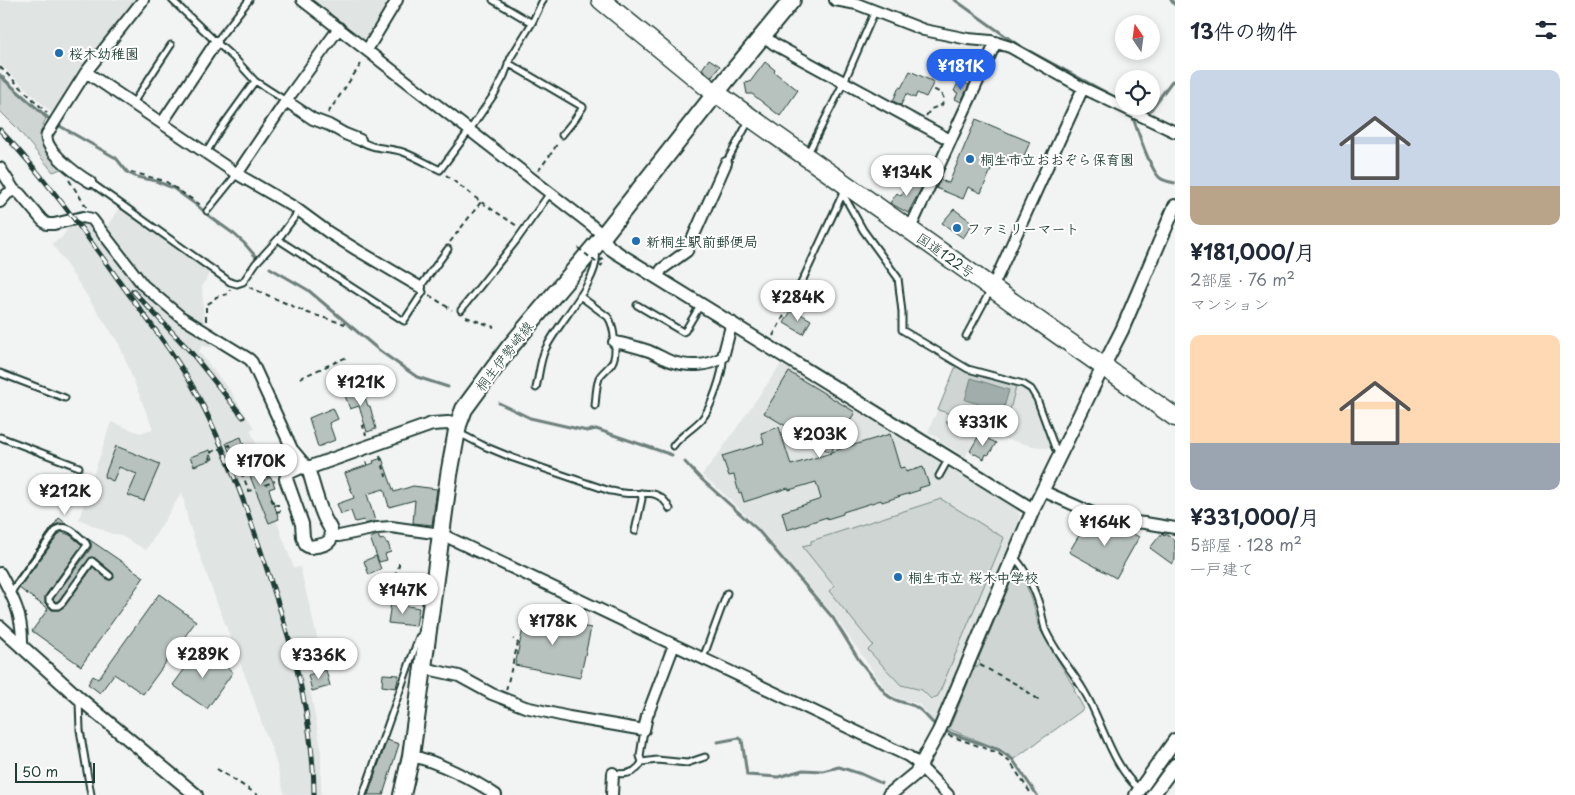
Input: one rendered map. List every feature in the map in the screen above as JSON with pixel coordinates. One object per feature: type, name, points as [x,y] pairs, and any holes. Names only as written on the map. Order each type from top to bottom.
[{"type":"highway","name":"国道122号","points":[[604,1],[706,86],[806,156],[845,190],[909,229],[1175,417]]},
{"type":"main road","name":"桐生伊勢崎線","points":[[402,795],[411,756],[457,429],[466,405],[509,348],[598,242],[716,92],[792,0]]},
{"type":"street","points":[[90,182],[67,166],[47,142],[46,134],[86,72],[143,0]]},
{"type":"street","points":[[302,0],[596,229],[598,242],[732,322],[1034,510]]},
{"type":"street","points":[[367,52],[397,0]]},
{"type":"street","points":[[835,0],[857,4],[924,30],[968,39],[996,42],[1010,47],[1083,88],[1175,132]]},
{"type":"street","points":[[237,174],[338,28]]},
{"type":"street","points":[[764,36],[774,44],[950,140]]},
{"type":"street","points":[[162,123],[216,42]]},
{"type":"street","points":[[909,229],[996,42]]},
{"type":"street","points":[[86,72],[237,174],[300,211],[356,250],[420,287]]},
{"type":"street","points":[[992,288],[1083,88]]},
{"type":"street","points":[[286,101],[313,119],[360,140]]},
{"type":"street","points":[[657,277],[662,269],[687,251],[726,162]]},
{"type":"street","points":[[0,168],[14,190],[20,194],[47,224],[83,217],[92,219],[143,285],[181,317],[252,362],[292,448],[308,468],[324,517],[331,529],[332,536],[329,541],[310,547],[306,545],[302,538],[302,524],[286,477],[288,473],[294,469],[308,468],[432,424],[448,423],[457,429]]},
{"type":"street","points":[[0,202],[7,194],[14,190]]},
{"type":"street","points":[[889,795],[909,780],[920,766],[938,731],[1034,510],[1122,330],[1175,206]]},
{"type":"street","points":[[614,342],[651,352],[671,362],[692,366],[711,363],[724,357],[732,322]]},
{"type":"street","points":[[1043,491],[1100,516],[1120,521],[1175,528]]},
{"type":"street","points":[[332,536],[391,527],[441,534],[908,756],[948,795]]},
{"type":"street","points":[[0,573],[16,604],[20,618],[22,646]]},
{"type":"street","points":[[0,627],[79,698],[196,795]]},
{"type":"street","points":[[423,668],[460,676],[504,699],[541,711],[644,730],[647,716],[674,645]]},
{"type":"street","points":[[1138,792],[1175,740]]},
{"type":"street","points":[[411,756],[425,759],[477,783],[496,795]]},
{"type":"street","points":[[1153,795],[1175,765]]},
{"type":"street","points":[[612,795],[613,773]]},
{"type":"lane","points":[[172,0],[235,58],[254,81],[286,101]]},
{"type":"lane","points":[[216,42],[249,0]]},
{"type":"lane","points":[[493,0],[532,23]]},
{"type":"lane","points":[[360,140],[378,147],[404,152],[440,170],[494,93],[504,76],[508,63],[532,23],[543,0]]},
{"type":"lane","points":[[806,156],[844,82],[876,11]]},
{"type":"lane","points":[[133,103],[171,45]]},
{"type":"lane","points":[[508,63],[583,107],[562,135]]},
{"type":"lane","points":[[206,153],[254,81]]},
{"type":"lane","points":[[726,162],[751,117]]},
{"type":"lane","points":[[208,210],[237,174]]},
{"type":"lane","points":[[90,182],[230,282],[237,284],[243,282],[300,211]]},
{"type":"lane","points":[[792,303],[845,190]]},
{"type":"lane","points":[[845,190],[863,230],[898,278],[902,330],[968,369],[1023,384],[1031,389],[1037,399],[1055,448],[1060,456]]},
{"type":"lane","points":[[461,310],[524,230],[550,193]]},
{"type":"lane","points":[[279,238],[282,242],[404,321],[424,292],[420,287],[448,249]]},
{"type":"lane","points":[[536,388],[545,351],[595,270],[598,242]]},
{"type":"lane","points":[[966,336],[992,288]]},
{"type":"lane","points":[[580,296],[611,321],[614,342],[614,359],[600,376],[594,406]]},
{"type":"lane","points":[[637,305],[685,332],[701,304]]},
{"type":"lane","points":[[674,446],[702,419],[723,370],[724,357]]},
{"type":"lane","points":[[0,373],[65,398]]},
{"type":"lane","points":[[457,429],[484,446],[522,462],[610,490],[623,493],[657,495],[666,502],[670,510]]},
{"type":"lane","points":[[0,436],[79,467]]},
{"type":"lane","points":[[940,476],[950,457]]},
{"type":"lane","points":[[634,531],[642,499],[641,493]]},
{"type":"lane","points":[[11,592],[59,527],[72,531],[87,545],[49,598],[51,604],[58,606],[62,603],[92,562],[110,576]]},
{"type":"lane","points":[[1014,556],[1020,563],[1037,598],[1046,631],[1086,695],[1119,765],[1138,792]]},
{"type":"lane","points":[[703,658],[727,593]]},
{"type":"lane","points":[[363,795],[416,644],[419,637],[427,638]]},
{"type":"lane","points":[[79,698],[80,730],[91,795]]},
{"type":"lane","points":[[642,762],[640,756],[644,730]]},
{"type":"lane","points":[[613,773],[620,774],[636,771],[642,762],[660,760],[687,763],[705,757]]},
{"type":"path","points":[[324,119],[367,52]]},
{"type":"path","points":[[0,67],[54,120]]},
{"type":"path","points":[[921,124],[930,110],[942,105],[944,102],[942,94],[931,88]]},
{"type":"path","points":[[532,179],[553,151],[562,135]]},
{"type":"path","points":[[440,170],[481,202],[524,230]]},
{"type":"path","points":[[131,172],[165,181],[208,210]]},
{"type":"path","points":[[69,179],[72,187],[90,212]]},
{"type":"path","points":[[448,249],[449,243],[481,202]]},
{"type":"path","points":[[578,248],[601,266],[604,262],[603,258],[602,262]]},
{"type":"path","points":[[206,332],[206,305],[216,297],[230,292],[230,282]]},
{"type":"path","points":[[243,282],[258,292],[308,313],[345,324]]},
{"type":"path","points":[[768,345],[792,303]]},
{"type":"path","points":[[300,378],[346,357]]},
{"type":"path","points":[[947,423],[951,414]]},
{"type":"path","points":[[365,425],[363,426],[366,434]]},
{"type":"path","points":[[212,460],[209,453],[230,445],[232,450],[230,456],[236,471],[243,476]]},
{"type":"path","points":[[272,457],[273,447]]},
{"type":"path","points":[[380,456],[386,476],[384,476]]},
{"type":"path","points":[[366,461],[367,465]]},
{"type":"path","points":[[263,479],[258,463],[261,462],[266,477],[273,475]]},
{"type":"path","points":[[240,469],[249,492],[255,489]]},
{"type":"path","points":[[265,485],[275,481]]},
{"type":"path","points":[[271,498],[274,505],[279,505]]},
{"type":"path","points":[[276,512],[281,511]]},
{"type":"path","points":[[388,593],[399,565],[399,560]]},
{"type":"path","points":[[504,699],[518,643],[513,639]]},
{"type":"path","points":[[978,664],[1018,685],[1039,700]]},
{"type":"path","points":[[938,731],[998,753],[1010,762],[1032,795]]},
{"type":"path","points":[[217,769],[258,795]]},
{"type":"shaded area","points":[[0,0],[136,0],[79,69],[52,113],[0,64]]},
{"type":"shaded area","points":[[312,0],[392,0],[368,41],[363,41]]},
{"type":"shaded area","points":[[0,73],[46,119],[42,126],[42,139],[47,151],[61,169],[53,172],[16,127],[0,111]]},
{"type":"shaded area","points":[[120,207],[210,271],[202,287],[204,325],[183,312],[147,281],[107,226]]},
{"type":"shaded area","points":[[85,222],[89,223],[148,297],[175,319],[217,346],[207,347],[202,345],[199,352],[231,392],[254,428],[250,430],[262,456],[255,459],[267,489],[269,489],[278,519],[276,520],[294,568],[300,567],[325,670],[307,674],[321,748],[321,795],[285,795],[273,752],[188,521],[182,492],[146,550],[118,534],[112,534],[79,519],[111,422],[140,433],[153,429],[119,344],[52,243],[62,238],[69,226]]},
{"type":"shaded area","name":"桐生市立 桜木中学校","points":[[781,364],[1017,509],[1020,516],[934,722],[919,704],[894,697],[885,688],[832,613],[758,527],[702,475]]},
{"type":"shaded area","points":[[956,366],[967,372],[1028,390],[1033,396],[1053,449],[994,436],[976,435],[965,457],[928,432]]},
{"type":"shaded area","points":[[956,366],[967,372],[1016,386],[1006,426],[965,413],[960,417],[938,410]]},
{"type":"shaded area","points":[[971,378],[1009,390],[1003,411],[965,400]]},
{"type":"shaded area","points":[[941,499],[1004,538],[938,696],[931,699],[922,690],[901,685],[868,650],[873,645],[829,591],[834,586],[802,546],[811,544],[811,541]]},
{"type":"shaded area","points":[[1016,569],[1019,569],[1031,597],[1038,626],[1075,689],[1084,709],[1014,759],[999,749],[949,729],[975,666],[977,667],[980,661],[978,660]]},
{"type":"building","points":[[709,59],[720,66],[712,77],[702,69]]},
{"type":"building","points":[[765,62],[775,70],[774,72],[798,90],[780,116],[752,94],[747,94],[745,83],[750,82]]},
{"type":"building","points":[[910,71],[934,82],[926,97],[917,93],[915,98],[906,94],[901,105],[893,101],[899,87],[901,88]]},
{"type":"building","points":[[959,81],[969,85],[961,102],[955,99],[958,93],[954,91]]},
{"type":"building","points":[[976,119],[1030,142],[1020,165],[997,156],[981,193],[968,187],[963,199],[936,188],[940,180],[949,183]]},
{"type":"building","points":[[911,180],[922,187],[908,213],[890,203],[897,193],[901,196]]},
{"type":"building","points":[[954,209],[973,223],[963,238],[942,223]]},
{"type":"building","points":[[792,309],[811,320],[803,334],[784,323]]},
{"type":"building","points":[[789,372],[855,412],[831,452],[890,434],[900,468],[905,467],[906,472],[923,467],[929,485],[919,488],[920,490],[882,502],[881,500],[843,512],[843,514],[827,519],[827,517],[787,530],[782,512],[821,499],[816,482],[789,490],[788,488],[744,502],[741,492],[739,493],[734,475],[729,476],[722,456],[764,443],[761,433],[779,427],[791,465],[831,453],[764,413]]},
{"type":"building","points":[[361,386],[368,406],[370,406],[376,429],[367,432],[359,406],[350,409],[344,393]]},
{"type":"building","points":[[333,408],[338,419],[329,423],[335,440],[318,447],[309,418]]},
{"type":"building","points":[[982,436],[996,443],[984,459],[970,451],[978,437]]},
{"type":"building","points":[[241,437],[244,446],[229,451],[226,443]]},
{"type":"building","points":[[116,446],[160,464],[144,501],[128,495],[137,474],[119,467],[113,481],[104,477]]},
{"type":"building","points":[[210,450],[213,459],[194,466],[190,457]]},
{"type":"building","points":[[252,450],[263,481],[271,477],[275,487],[269,489],[279,519],[269,523],[241,454]]},
{"type":"building","points":[[382,458],[394,492],[413,486],[437,489],[432,525],[413,523],[415,500],[389,507],[384,489],[367,494],[375,521],[365,524],[364,520],[355,522],[351,511],[341,514],[337,504],[354,498],[345,473],[374,463],[373,461]]},
{"type":"building","points":[[59,518],[67,524],[60,523],[53,526]]},
{"type":"building","points":[[1094,521],[1122,528],[1139,537],[1116,578],[1069,552],[1078,537]]},
{"type":"building","points":[[62,532],[70,535],[82,545],[45,596],[45,603],[52,610],[59,610],[65,606],[93,567],[108,580],[114,578],[113,573],[95,558],[91,557],[59,600],[56,602],[53,599],[91,548],[91,543],[87,538],[144,577],[81,666],[32,631],[48,609],[19,588]]},
{"type":"building","points":[[1162,533],[1175,541],[1175,560],[1172,564],[1150,548]]},
{"type":"building","points":[[378,535],[380,540],[384,539],[388,543],[391,552],[385,554],[387,560],[379,562],[370,538]]},
{"type":"building","points":[[376,556],[381,569],[369,575],[364,561]]},
{"type":"building","points":[[159,594],[196,621],[143,694],[114,674],[100,693],[88,684],[93,676],[98,679]]},
{"type":"building","points":[[391,603],[419,608],[416,626],[388,623]]},
{"type":"building","points":[[526,615],[591,628],[580,678],[515,665]]},
{"type":"building","points":[[335,640],[342,664],[329,668],[322,643]]},
{"type":"building","points":[[200,648],[233,672],[207,709],[173,685]]},
{"type":"building","points":[[326,670],[330,686],[312,691],[308,675]]},
{"type":"building","points":[[383,674],[399,675],[396,688],[382,686]]},
{"type":"building","points":[[387,740],[399,744],[383,795],[368,795]]},
{"type":"waterway","points":[[955,0],[1018,45],[1115,97]]},
{"type":"waterway","points":[[1171,0],[1175,5]]},
{"type":"waterway","points":[[0,76],[48,118]]},
{"type":"waterway","points":[[1160,97],[1172,81],[1175,82]]},
{"type":"waterway","points":[[1133,118],[1148,159],[1156,174],[1163,180],[1175,183]]},
{"type":"waterway","points":[[58,125],[116,158],[128,173],[173,188],[234,234],[257,258]]},
{"type":"waterway","points":[[270,268],[308,290],[380,351],[417,377],[448,387]]},
{"type":"waterway","points":[[499,403],[530,418],[587,431],[596,429],[672,455]]},
{"type":"waterway","points":[[685,462],[757,529],[833,618],[859,660],[887,695],[917,708],[933,723]]},
{"type":"waterway","points":[[948,732],[999,750],[1013,760],[1037,795]]},
{"type":"waterway","points":[[718,742],[739,738],[742,740],[747,775],[778,777],[803,770],[823,771],[839,767],[881,783]]},
{"type":"railway","points":[[0,130],[32,166],[92,242],[160,336],[188,379],[209,417],[230,465],[248,514],[289,638],[307,716],[311,743],[314,795]]},
{"type":"railway","points":[[133,291],[190,351],[243,417]]},
{"type":"place","name":"桜木幼稚園","points":[[59,53]]},
{"type":"place","name":"桐生市立おおぞら保育園","points":[[970,159]]},
{"type":"place","name":"ファミリーマート","points":[[957,228]]},
{"type":"place","name":"新桐生駅前郵便局","points":[[636,241]]},
{"type":"place","name":"桐生市立 桜木中学校","points":[[898,577]]}]
